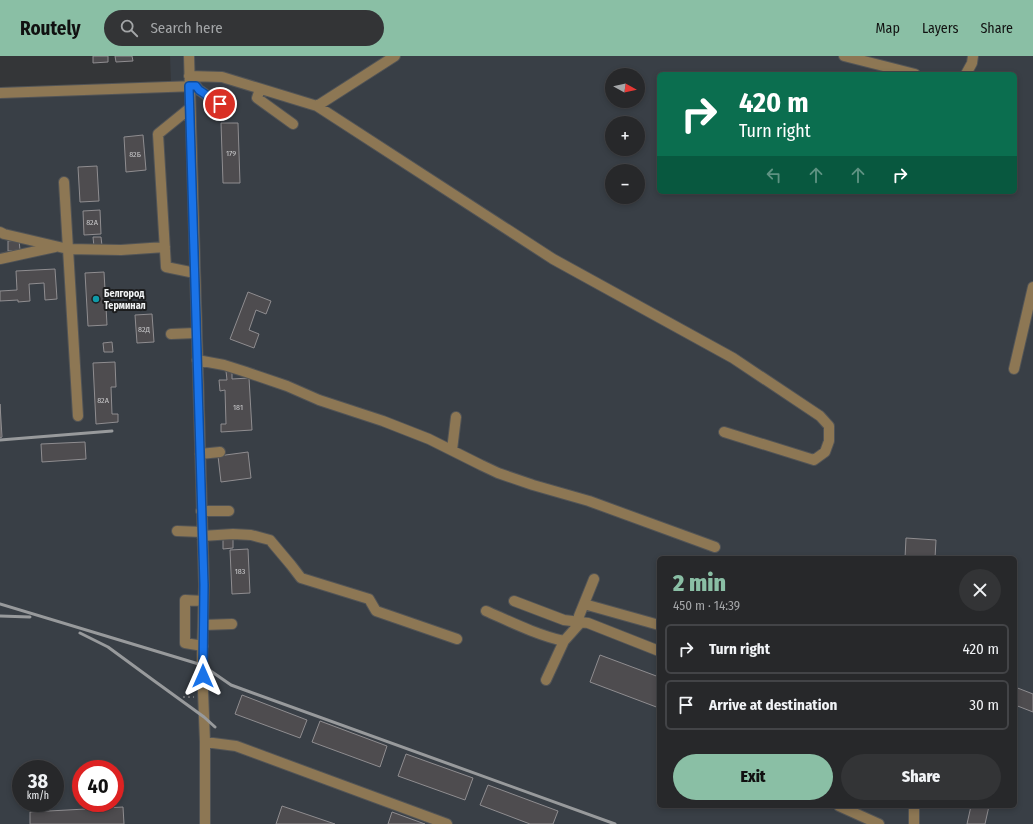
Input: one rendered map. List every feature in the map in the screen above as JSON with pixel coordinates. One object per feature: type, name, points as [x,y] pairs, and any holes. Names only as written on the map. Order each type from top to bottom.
[{"type":"street","points":[[188,56],[204,585],[202,665],[205,742],[205,824]]},
{"type":"street","points":[[317,106],[395,56]]},
{"type":"street","points":[[844,56],[907,72]]},
{"type":"street","points":[[967,72],[972,63],[973,56]]},
{"type":"street","points":[[0,93],[189,81],[222,77],[317,106],[553,259],[733,358],[820,416],[829,426],[829,441],[825,452],[814,460],[724,432]]},
{"type":"street","points":[[189,81],[199,90],[220,104]]},
{"type":"street","points":[[260,89],[257,98],[293,124]]},
{"type":"street","points":[[190,108],[158,134],[166,267],[195,273]]},
{"type":"street","points":[[64,182],[62,248],[78,416]]},
{"type":"street","points":[[0,232],[62,248],[121,250],[165,247]]},
{"type":"street","points":[[0,259],[62,248]]},
{"type":"street","points":[[1014,369],[1033,288]]},
{"type":"street","points":[[171,334],[196,333]]},
{"type":"street","points":[[197,360],[224,365],[257,375],[319,400],[407,430],[429,439],[498,473],[589,501],[715,547]]},
{"type":"street","points":[[452,450],[456,417]]},
{"type":"street","points":[[200,454],[220,452]]},
{"type":"street","points":[[201,511],[230,510]]},
{"type":"street","points":[[177,531],[202,534],[245,534],[270,540],[301,578],[369,599],[376,611],[458,639]]},
{"type":"street","points":[[546,680],[564,641],[580,619],[594,579]]},
{"type":"street","points":[[203,601],[185,600],[185,643],[203,646]]},
{"type":"street","points":[[514,601],[559,619],[580,619],[657,650]]},
{"type":"street","points":[[584,604],[657,624]]},
{"type":"street","points":[[486,611],[524,628],[564,641]]},
{"type":"street","points":[[203,625],[232,624]]},
{"type":"street","points":[[205,742],[236,746],[447,824]]},
{"type":"street","points":[[843,808],[879,824]]},
{"type":"street","points":[[914,808],[914,824]]},
{"type":"shaded area","points":[[170,56],[1033,56],[1033,824],[0,824],[0,87],[171,82]]},
{"type":"building","points":[[93,56],[108,56],[108,62],[93,63]]},
{"type":"building","points":[[115,56],[132,56],[133,61],[116,62]]},
{"type":"building","points":[[221,123],[238,123],[240,183],[223,183]]},
{"type":"building","points":[[143,135],[146,170],[126,172],[124,137]]},
{"type":"building","points":[[97,166],[99,201],[80,202],[78,167]]},
{"type":"building","points":[[100,210],[101,234],[84,235],[83,211]]},
{"type":"building","points":[[93,237],[101,237],[102,246],[94,247]]},
{"type":"building","points":[[19,240],[20,250],[8,251],[8,241]]},
{"type":"building","points":[[55,269],[57,299],[45,300],[44,283],[29,284],[30,301],[0,301],[0,291],[17,290],[16,271]]},
{"type":"building","name":"Белгород Терминал","points":[[104,272],[107,325],[88,326],[85,273]]},
{"type":"building","points":[[248,292],[271,301],[266,314],[256,310],[249,330],[259,334],[254,348],[230,339]]},
{"type":"building","points":[[152,314],[154,342],[137,343],[135,315]]},
{"type":"building","points":[[112,342],[113,352],[104,352],[103,343]]},
{"type":"building","points":[[115,362],[116,387],[111,387],[112,414],[118,414],[118,422],[96,424],[93,363]]},
{"type":"building","points":[[226,371],[232,371],[232,379],[249,378],[252,430],[221,432],[221,424],[226,424],[225,390],[220,391],[219,380],[227,380]]},
{"type":"building","points":[[0,404],[2,437],[0,438]]},
{"type":"building","points":[[85,442],[86,459],[42,462],[41,444]]},
{"type":"building","points":[[248,452],[251,478],[221,482],[218,456]]},
{"type":"building","points":[[223,538],[233,538],[233,548],[223,549]]},
{"type":"building","points":[[906,538],[936,540],[935,556],[905,556]]},
{"type":"building","points":[[248,549],[250,593],[232,594],[230,550]]},
{"type":"building","points":[[600,655],[657,676],[657,707],[590,682]]},
{"type":"building","points":[[1017,688],[1033,694],[1033,712],[1017,706]]},
{"type":"building","points":[[242,695],[307,720],[300,738],[235,714]]},
{"type":"building","points":[[320,721],[387,746],[380,767],[312,742]]},
{"type":"building","points":[[406,754],[473,778],[465,800],[398,776]]},
{"type":"building","points":[[488,785],[558,811],[553,824],[530,824],[480,805]]},
{"type":"building","points":[[282,806],[335,824],[276,824]]},
{"type":"building","points":[[971,808],[989,808],[985,824],[967,824]]},
{"type":"building","points":[[64,810],[72,810],[72,812],[123,812],[124,824],[30,824],[30,812],[64,812]]},
{"type":"building","points":[[392,812],[425,824],[388,824]]},
{"type":"railway","points":[[0,440],[112,431]]},
{"type":"railway","points":[[0,604],[202,665],[231,685],[615,824]]},
{"type":"railway","points":[[0,616],[30,617]]},
{"type":"railway","points":[[80,633],[108,647],[204,717],[215,727]]},
{"type":"place","name":"Белгород Терминал","points":[[96,299]]},
{"type":"route","points":[[203,676],[204,585],[189,86],[196,86],[199,90],[220,104]]}]
